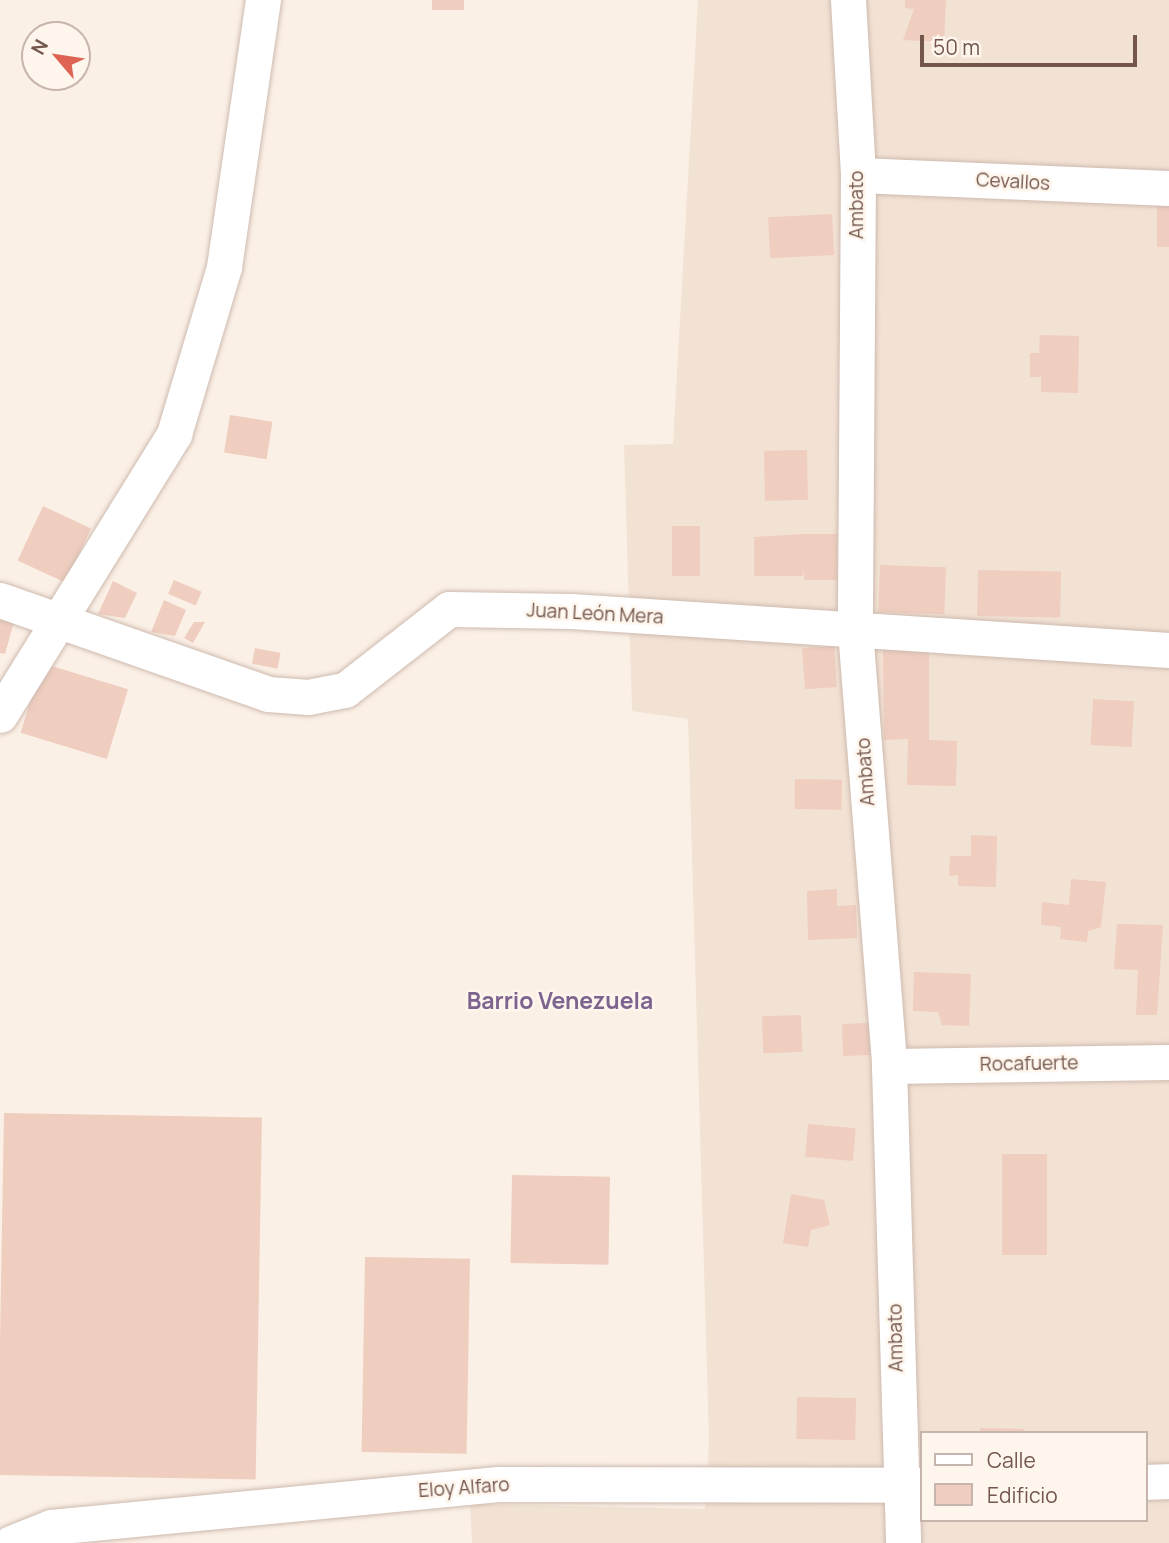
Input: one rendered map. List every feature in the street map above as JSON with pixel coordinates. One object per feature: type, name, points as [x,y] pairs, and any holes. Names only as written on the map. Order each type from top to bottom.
[{"type":"street","points":[[0,715],[61,622],[174,434],[224,267],[263,0]]},
{"type":"street","name":"Ambato","points":[[848,0],[858,175],[855,630],[888,1066],[910,1485],[903,1543]]},
{"type":"street","name":"Cevallos","points":[[858,175],[1169,188]]},
{"type":"street","name":"Juan León Mera","points":[[0,600],[268,694],[308,697],[345,690],[449,608],[1169,650]]},
{"type":"street","name":"Rocafuerte","points":[[888,1066],[1169,1062]]},
{"type":"street","points":[[1148,1482],[1169,1481]]},
{"type":"street","name":"Eloy Alfaro","points":[[11,1543],[51,1527],[498,1484],[910,1485]]},
{"type":"shaded area","points":[[698,0],[1169,0],[1169,1543],[472,1543],[470,1504],[705,1509],[709,1441],[688,719],[632,711],[624,445],[673,444]]},
{"type":"building","points":[[432,0],[464,0],[464,10],[432,10]]},
{"type":"building","points":[[905,0],[946,0],[944,42],[903,40],[914,9],[905,8]]},
{"type":"building","points":[[1157,205],[1169,205],[1169,247],[1157,247]]},
{"type":"building","points":[[832,214],[834,255],[770,258],[768,217]]},
{"type":"building","points":[[1040,335],[1079,336],[1078,393],[1041,392],[1041,377],[1030,377],[1030,353],[1039,353]]},
{"type":"building","points":[[230,415],[272,422],[267,459],[224,453]]},
{"type":"building","points":[[807,450],[808,500],[765,501],[764,451]]},
{"type":"building","points":[[43,506],[91,528],[66,583],[18,560]]},
{"type":"building","points":[[672,526],[700,526],[700,576],[672,576]]},
{"type":"building","points":[[837,534],[837,580],[804,580],[804,568],[803,576],[754,576],[754,537]]},
{"type":"building","points":[[880,565],[946,567],[944,614],[878,612]]},
{"type":"building","points":[[978,570],[1061,571],[1060,617],[977,616]]},
{"type":"building","points":[[174,580],[202,592],[196,606],[168,594]]},
{"type":"building","points":[[113,581],[137,593],[125,618],[98,614]]},
{"type":"building","points":[[164,600],[186,610],[175,636],[151,632]]},
{"type":"building","points":[[0,606],[17,611],[5,654],[0,653]]},
{"type":"building","points":[[194,622],[205,622],[193,643],[184,638]]},
{"type":"building","points":[[834,646],[837,687],[805,689],[802,648]]},
{"type":"building","points":[[883,647],[929,647],[929,740],[957,741],[956,786],[907,785],[908,739],[884,740]]},
{"type":"building","points":[[255,648],[281,653],[277,669],[252,664]]},
{"type":"building","points":[[42,663],[128,689],[107,759],[21,733]]},
{"type":"building","points":[[1093,699],[1134,701],[1132,747],[1091,745]]},
{"type":"building","points":[[795,779],[842,780],[841,810],[794,809]]},
{"type":"building","points":[[971,835],[997,836],[996,887],[958,886],[958,875],[949,876],[950,856],[971,856]]},
{"type":"building","points":[[1071,879],[1106,882],[1101,927],[1088,931],[1087,942],[1060,939],[1061,927],[1041,925],[1042,902],[1069,905]]},
{"type":"building","points":[[837,889],[837,906],[856,905],[857,938],[808,940],[807,891]]},
{"type":"building","points":[[1117,924],[1163,925],[1157,1015],[1136,1015],[1138,970],[1114,969]]},
{"type":"building","points":[[914,972],[971,974],[969,1026],[942,1025],[938,1012],[913,1011]]},
{"type":"building","points":[[801,1015],[802,1052],[763,1053],[762,1016]]},
{"type":"building","points":[[870,1023],[871,1055],[843,1056],[842,1024]]},
{"type":"building","points":[[4,1113],[262,1118],[256,1479],[0,1475]]},
{"type":"building","points":[[808,1124],[856,1128],[853,1161],[805,1157]]},
{"type":"building","points":[[1002,1154],[1047,1154],[1047,1255],[1002,1255]]},
{"type":"building","points":[[512,1175],[610,1177],[608,1265],[510,1263]]},
{"type":"building","points":[[791,1194],[824,1200],[830,1225],[811,1230],[808,1247],[783,1243]]},
{"type":"building","points":[[365,1257],[470,1259],[467,1454],[362,1452]]},
{"type":"building","points":[[797,1397],[856,1398],[855,1440],[796,1439]]},
{"type":"building","points":[[980,1428],[1024,1429],[1024,1431],[980,1431]]},
{"type":"district","name":"Barrio Venezuela","points":[[560,1000]]}]
